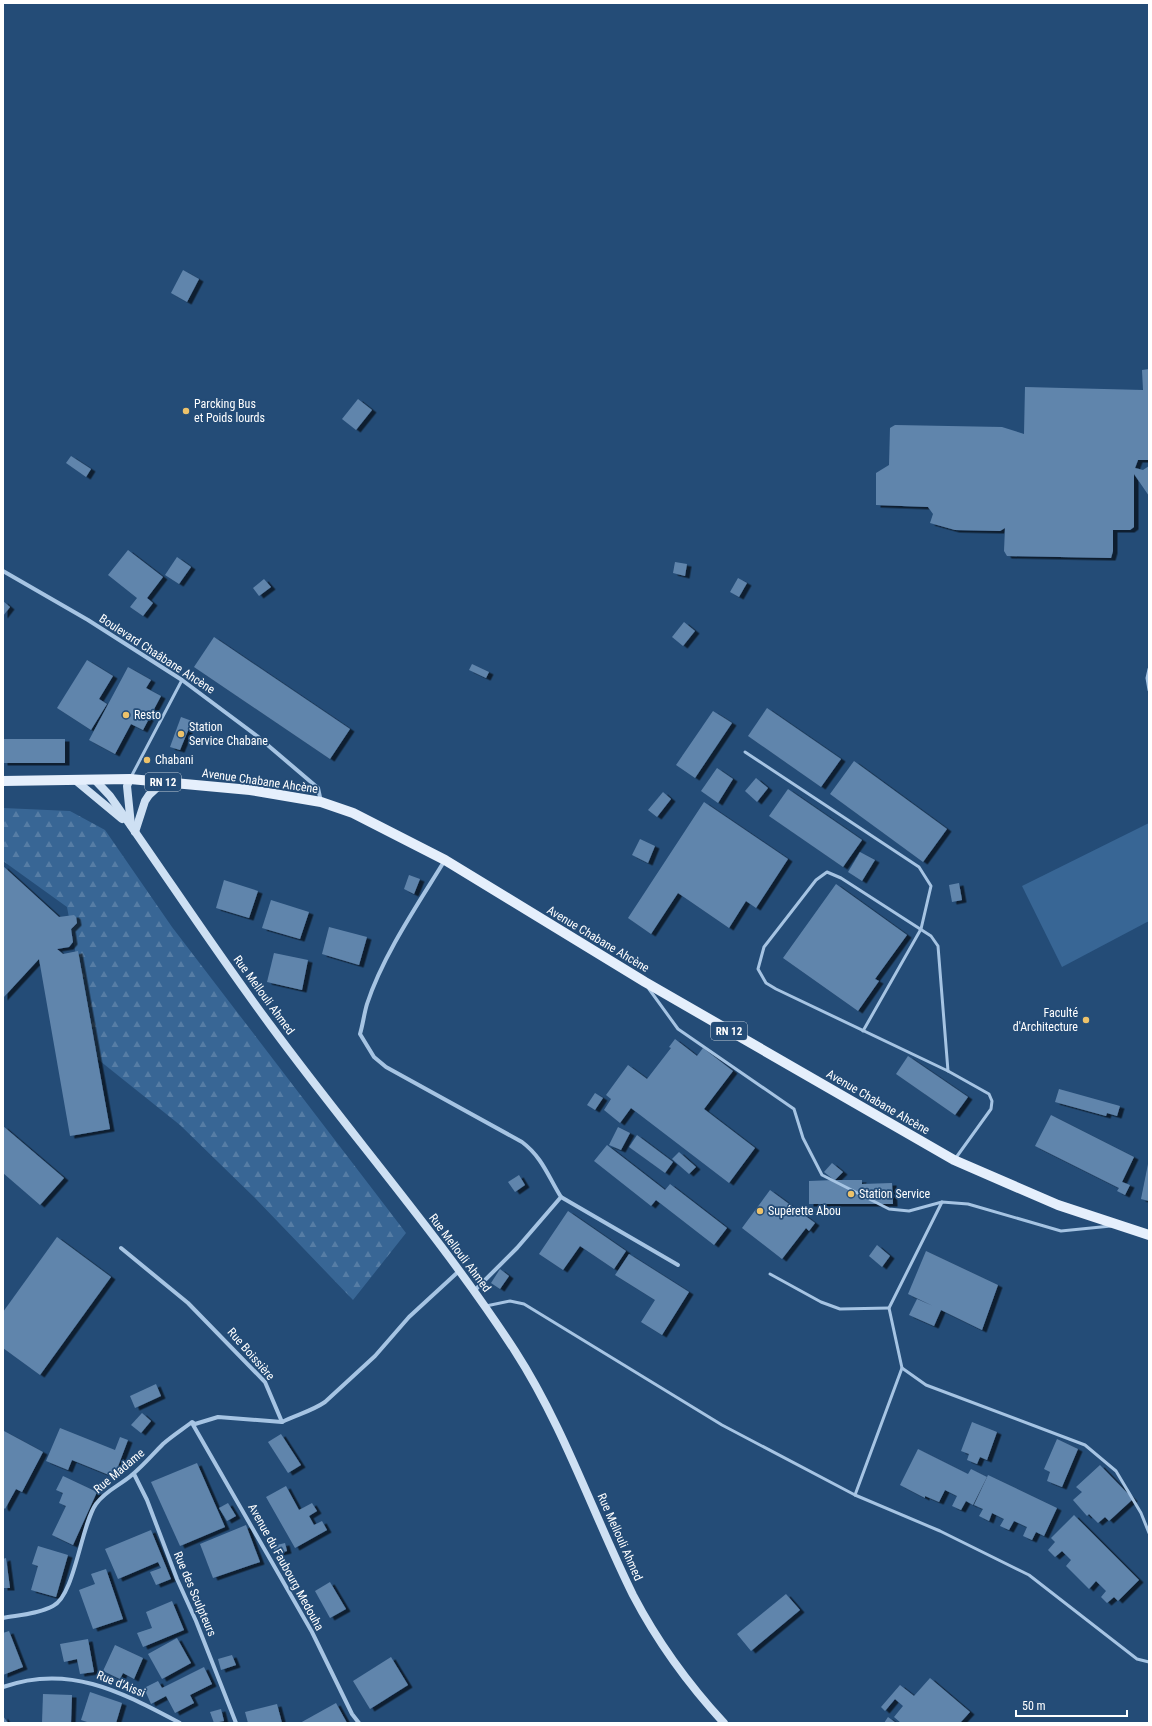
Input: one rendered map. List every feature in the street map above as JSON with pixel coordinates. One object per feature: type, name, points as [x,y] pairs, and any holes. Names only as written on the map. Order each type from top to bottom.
[{"type":"main road","name":"Avenue Chabane Ahcène","points":[[3,781],[130,779],[164,782],[250,790],[321,802],[352,813],[445,860],[645,982],[954,1160],[1058,1205],[1149,1236]]},
{"type":"street","name":"Boulevard Chaâbane Ahcène","points":[[3,571],[88,620],[182,680],[257,736],[318,788],[321,802]]},
{"type":"street","points":[[130,779],[128,786],[133,829]]},
{"type":"street","points":[[75,780],[133,829]]},
{"type":"street","name":"Rue Mellouli Ahmed","points":[[95,780],[110,796],[270,1025],[459,1270],[516,1353],[558,1428],[634,1596],[668,1653],[704,1702],[724,1723]]},
{"type":"street","points":[[133,829],[145,801],[149,795],[164,782]]},
{"type":"street","points":[[445,860],[386,960],[368,1003],[360,1034],[374,1057],[386,1067],[522,1142],[534,1151],[549,1173],[561,1197],[678,1265]]},
{"type":"street","points":[[474,1291],[517,1248],[561,1197]]},
{"type":"street","name":"Rue Boissière","points":[[121,1248],[188,1303],[265,1382],[282,1422]]},
{"type":"street","points":[[282,1422],[300,1413],[317,1408],[325,1402],[375,1356],[409,1317],[459,1270]]},
{"type":"street","name":"Rue Madame","points":[[3,1618],[41,1610],[54,1606],[60,1601],[72,1575],[95,1505],[111,1488],[134,1474],[164,1444],[192,1422],[195,1424],[218,1417],[282,1422]]},
{"type":"street","name":"Avenue du Faubourg Medouha","points":[[192,1422],[312,1632],[352,1714],[359,1723]]},
{"type":"street","name":"Rue des Sculpteurs","points":[[134,1474],[147,1500],[177,1579],[196,1621],[236,1723]]},
{"type":"street","name":"Rue d'Aissi","points":[[3,1687],[16,1682],[51,1678],[87,1681],[122,1693],[180,1723]]},
{"type":"lane","points":[[1149,669],[1147,678],[1149,690]]},
{"type":"lane","points":[[130,779],[182,680]]},
{"type":"lane","points":[[745,752],[919,867],[931,886],[921,929],[863,1031]]},
{"type":"lane","points":[[948,1071],[938,946],[931,936],[921,929],[841,878],[827,872],[816,880],[764,947],[758,969],[766,983],[948,1071],[989,1094],[992,1101],[991,1109],[954,1160]]},
{"type":"lane","points":[[645,982],[678,1028],[794,1109],[803,1138],[822,1175],[889,1209],[909,1211],[942,1202],[968,1204],[1061,1231],[1119,1225]]},
{"type":"lane","points":[[855,1495],[902,1368],[889,1308],[942,1202]]},
{"type":"lane","points":[[770,1274],[821,1302],[840,1309],[889,1308]]},
{"type":"lane","points":[[484,1306],[510,1301],[524,1304],[722,1425],[855,1495],[940,1531],[1029,1575],[1138,1659],[1149,1662]]},
{"type":"lane","points":[[902,1368],[926,1385],[1085,1445],[1116,1471],[1141,1513],[1149,1533]]},
{"type":"green space","points":[[3,808],[70,811],[105,830],[172,927],[406,1233],[353,1300],[255,1198],[180,1125],[95,1057],[67,907],[3,861]]},
{"type":"green space","points":[[1149,823],[1149,921],[1062,967],[1022,886]]},
{"type":"building","points":[[183,270],[199,279],[187,302],[171,293]]},
{"type":"building","points":[[1149,369],[1149,460],[1138,460],[1135,468],[1143,470],[1149,466],[1149,496],[1134,474],[1134,527],[1130,530],[1113,530],[1113,551],[1111,558],[1007,556],[1004,551],[1005,528],[1000,531],[955,530],[930,523],[933,514],[928,507],[876,505],[876,473],[889,465],[890,428],[895,425],[1002,427],[1024,434],[1025,387],[1143,390],[1142,370]]},
{"type":"building","points":[[358,399],[372,410],[356,430],[342,419]]},
{"type":"building","points":[[71,456],[91,469],[86,477],[66,463]]},
{"type":"building","points":[[128,550],[163,577],[147,598],[153,603],[143,616],[130,607],[137,598],[108,575]]},
{"type":"building","points":[[177,557],[191,567],[179,584],[165,575]]},
{"type":"building","points":[[675,562],[687,564],[685,576],[673,573]]},
{"type":"building","points":[[738,578],[747,583],[739,597],[730,592]]},
{"type":"building","points":[[264,579],[271,587],[259,596],[253,588]]},
{"type":"building","points":[[3,601],[10,607],[3,616]]},
{"type":"building","points":[[684,622],[695,631],[683,646],[672,637]]},
{"type":"building","points":[[214,637],[350,729],[330,759],[194,667]]},
{"type":"building","points":[[87,660],[113,676],[99,699],[107,704],[91,730],[57,708]]},
{"type":"building","points":[[472,664],[489,672],[486,678],[469,670]]},
{"type":"building","name":"Resto","points":[[128,667],[151,680],[146,688],[161,696],[143,730],[131,724],[115,754],[89,740]]},
{"type":"building","points":[[767,708],[841,759],[821,787],[748,736]]},
{"type":"building","points":[[713,711],[732,723],[695,778],[676,765]]},
{"type":"building","name":"Station Service Chabane","points":[[181,717],[192,721],[180,750],[170,747]]},
{"type":"building","points":[[3,739],[65,739],[65,763],[3,763]]},
{"type":"building","points":[[854,761],[947,829],[923,862],[830,794]]},
{"type":"building","points":[[717,768],[733,779],[718,803],[701,791]]},
{"type":"building","points":[[756,778],[768,788],[757,802],[745,791]]},
{"type":"building","points":[[788,789],[862,840],[843,867],[769,816]]},
{"type":"building","points":[[663,792],[671,799],[657,817],[648,810]]},
{"type":"building","points":[[704,802],[788,859],[756,908],[746,901],[729,928],[678,893],[651,934],[628,918]]},
{"type":"building","points":[[640,839],[655,846],[648,863],[632,855]]},
{"type":"building","points":[[860,852],[875,860],[862,881],[848,872]]},
{"type":"building","points":[[3,866],[59,917],[74,915],[76,917],[77,923],[71,929],[73,942],[69,947],[57,949],[63,954],[78,951],[110,1129],[70,1136],[39,959],[3,998]]},
{"type":"building","points":[[409,875],[420,879],[414,894],[404,889]]},
{"type":"building","points":[[224,880],[258,891],[249,918],[216,908]]},
{"type":"building","points":[[959,883],[962,900],[952,902],[949,885]]},
{"type":"building","points":[[836,884],[907,935],[875,979],[879,981],[858,1011],[783,958]]},
{"type":"building","points":[[271,900],[309,912],[300,939],[262,928]]},
{"type":"building","points":[[329,927],[367,937],[359,965],[322,954]]},
{"type":"building","points":[[274,953],[308,960],[302,990],[267,982]]},
{"type":"building","points":[[675,1039],[697,1056],[703,1048],[733,1071],[704,1109],[755,1148],[729,1183],[631,1108],[620,1123],[604,1110],[611,1099],[606,1095],[628,1065],[647,1079],[671,1048],[669,1047]]},
{"type":"building","points":[[908,1056],[968,1097],[955,1115],[896,1074]]},
{"type":"building","points":[[1059,1089],[1120,1106],[1117,1116],[1107,1113],[1106,1116],[1055,1102]]},
{"type":"building","points":[[595,1093],[603,1098],[595,1110],[587,1105]]},
{"type":"building","points":[[1051,1115],[1134,1157],[1122,1182],[1130,1185],[1125,1195],[1117,1191],[1119,1188],[1035,1146]]},
{"type":"building","points":[[3,1126],[64,1178],[40,1205],[3,1173]]},
{"type":"building","points":[[618,1127],[630,1133],[621,1150],[609,1145]]},
{"type":"building","points":[[637,1135],[673,1162],[665,1173],[629,1147]]},
{"type":"building","points":[[607,1145],[665,1190],[670,1184],[727,1228],[714,1245],[656,1200],[651,1206],[594,1161]]},
{"type":"building","points":[[679,1152],[696,1167],[689,1174],[672,1159]]},
{"type":"building","name":"Station Service","points":[[832,1163],[843,1172],[835,1180],[862,1180],[862,1184],[892,1183],[893,1204],[809,1204],[809,1181],[834,1180],[824,1172]]},
{"type":"building","points":[[1149,1164],[1149,1201],[1141,1199]]},
{"type":"building","points":[[519,1175],[525,1185],[515,1192],[508,1182]]},
{"type":"building","points":[[770,1190],[815,1223],[809,1231],[806,1228],[782,1259],[742,1228]]},
{"type":"building","points":[[568,1211],[626,1251],[614,1269],[580,1246],[563,1270],[539,1254]]},
{"type":"building","points":[[57,1237],[111,1277],[40,1375],[3,1348],[3,1312]]},
{"type":"building","points":[[877,1245],[890,1256],[882,1267],[869,1256]]},
{"type":"building","points":[[926,1251],[998,1285],[982,1330],[941,1310],[934,1326],[909,1315],[917,1299],[933,1306],[908,1294]]},
{"type":"building","points":[[629,1254],[689,1292],[662,1335],[641,1322],[655,1300],[615,1275]]},
{"type":"building","points":[[500,1269],[509,1276],[500,1289],[491,1283]]},
{"type":"building","points":[[156,1384],[161,1396],[135,1408],[130,1396]]},
{"type":"building","points":[[142,1413],[151,1421],[141,1433],[131,1425]]},
{"type":"building","points":[[972,1422],[997,1432],[987,1460],[980,1457],[977,1464],[967,1460],[969,1454],[961,1451]]},
{"type":"building","points":[[60,1428],[115,1450],[120,1437],[128,1440],[114,1477],[72,1460],[68,1470],[46,1461]]},
{"type":"building","points":[[4,1431],[43,1452],[22,1492],[16,1489],[5,1509],[3,1507]]},
{"type":"building","points":[[281,1434],[301,1465],[288,1473],[268,1442]]},
{"type":"building","points":[[1057,1439],[1078,1449],[1062,1487],[1047,1481],[1050,1472],[1044,1469]]},
{"type":"building","points":[[918,1449],[968,1474],[971,1469],[987,1477],[973,1505],[966,1501],[961,1510],[952,1506],[957,1496],[945,1490],[939,1502],[925,1496],[925,1498],[900,1485]]},
{"type":"building","points":[[197,1463],[225,1527],[180,1546],[151,1482]]},
{"type":"building","points":[[1100,1465],[1133,1499],[1109,1521],[1105,1517],[1098,1523],[1089,1514],[1087,1516],[1073,1500],[1082,1492],[1076,1487]]},
{"type":"building","points":[[988,1475],[1057,1508],[1044,1536],[1036,1532],[1032,1540],[1023,1536],[1027,1527],[1014,1521],[1009,1530],[1000,1526],[1004,1519],[992,1513],[989,1521],[979,1516],[983,1509],[974,1505]]},
{"type":"building","points":[[63,1476],[97,1492],[73,1545],[52,1535],[66,1506],[59,1503],[63,1493],[56,1490]]},
{"type":"building","points":[[286,1486],[299,1510],[312,1503],[317,1511],[309,1516],[314,1525],[322,1521],[327,1530],[295,1548],[266,1497]]},
{"type":"building","points":[[228,1503],[236,1516],[227,1521],[219,1508]]},
{"type":"building","points":[[1074,1515],[1139,1580],[1118,1601],[1114,1597],[1107,1603],[1101,1597],[1106,1591],[1096,1581],[1089,1589],[1066,1566],[1071,1560],[1062,1551],[1055,1557],[1048,1550],[1055,1542],[1051,1538]]},
{"type":"building","points":[[246,1525],[260,1562],[213,1578],[200,1544]]},
{"type":"building","points":[[151,1530],[171,1579],[156,1585],[150,1572],[161,1568],[158,1562],[118,1579],[105,1549]]},
{"type":"building","points":[[285,1543],[287,1551],[275,1554],[273,1546]]},
{"type":"building","points":[[38,1546],[68,1555],[56,1597],[31,1590],[38,1566],[32,1564]]},
{"type":"building","points":[[6,1558],[10,1588],[3,1588],[3,1559]]},
{"type":"building","points":[[106,1569],[123,1619],[93,1629],[79,1590],[95,1584],[91,1574]]},
{"type":"building","points":[[330,1582],[346,1609],[330,1618],[315,1591]]},
{"type":"building","points":[[786,1594],[800,1610],[751,1651],[737,1634]]},
{"type":"building","points":[[172,1601],[184,1630],[143,1647],[137,1633],[152,1628],[146,1612]]},
{"type":"building","points":[[9,1631],[23,1667],[3,1675],[3,1633]]},
{"type":"building","points":[[177,1638],[191,1663],[162,1679],[148,1654]]},
{"type":"building","points":[[88,1639],[94,1672],[80,1674],[77,1659],[64,1662],[60,1644]]},
{"type":"building","points":[[115,1645],[143,1658],[134,1679],[123,1673],[120,1679],[103,1671]]},
{"type":"building","points":[[232,1655],[236,1665],[221,1670],[218,1659]]},
{"type":"building","points":[[391,1657],[408,1685],[370,1709],[353,1681]]},
{"type":"building","points":[[204,1667],[212,1684],[190,1695],[194,1703],[175,1713],[166,1696],[151,1704],[144,1688],[158,1681],[162,1688]]},
{"type":"building","points":[[930,1678],[970,1712],[960,1723],[901,1723],[894,1717],[903,1706],[895,1699],[885,1711],[881,1707],[900,1685],[914,1696]]},
{"type":"building","points":[[90,1692],[122,1703],[116,1723],[90,1723],[81,1720]]},
{"type":"building","points":[[43,1694],[72,1695],[71,1723],[42,1723]]},
{"type":"building","points":[[336,1703],[347,1723],[300,1723]]},
{"type":"building","points":[[277,1704],[282,1723],[248,1723],[245,1712]]},
{"type":"building","points":[[221,1709],[224,1721],[214,1723],[210,1712]]},
{"type":"building","points":[[3,1716],[8,1723],[3,1723]]},
{"type":"building","points":[[888,1717],[896,1723],[884,1723]]},
{"type":"place","name":"Parcking Bus et Poids lourds","points":[[186,411]]},
{"type":"place","name":"Resto","points":[[126,715]]},
{"type":"place","name":"Station Service Chabane","points":[[181,734]]},
{"type":"place","name":"Chabani","points":[[147,760]]},
{"type":"place","name":"Faculté d'Architecture","points":[[1086,1020]]},
{"type":"place","name":"Station Service","points":[[851,1194]]},
{"type":"place","name":"Supérette Abou","points":[[760,1211]]}]
